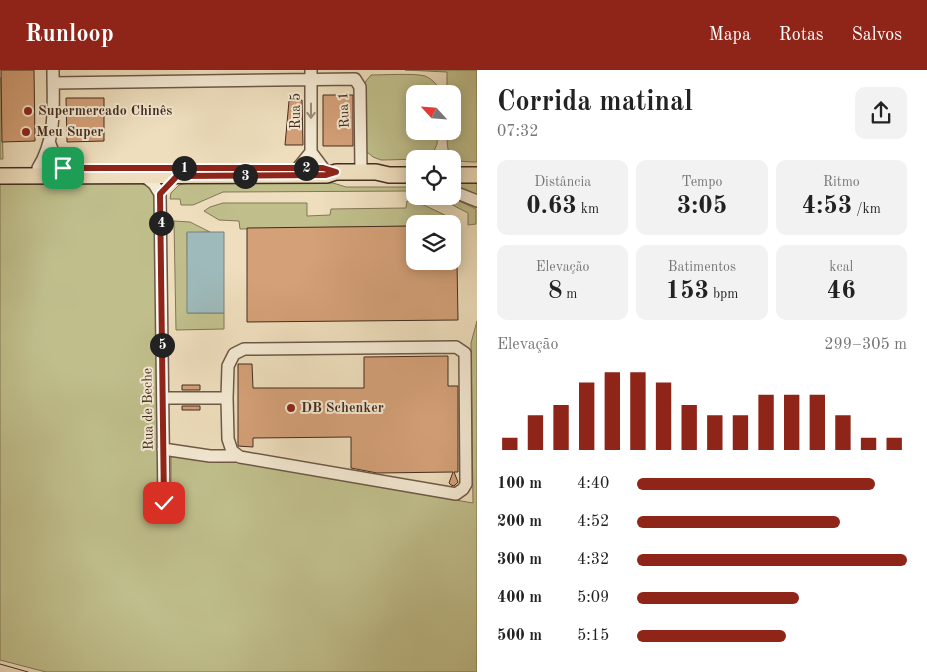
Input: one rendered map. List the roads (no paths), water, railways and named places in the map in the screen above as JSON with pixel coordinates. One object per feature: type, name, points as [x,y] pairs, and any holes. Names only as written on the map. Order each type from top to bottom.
[{"type":"main road","points":[[368,172],[389,167],[406,167]]},
{"type":"main road","points":[[461,167],[477,167]]},
{"type":"main road","points":[[0,168],[298,168],[406,175]]},
{"type":"main road","points":[[0,175],[30,172],[38,168]]},
{"type":"main road","points":[[0,175],[326,175],[329,170]]},
{"type":"main road","points":[[461,175],[477,175]]},
{"type":"street","points":[[38,168],[50,144],[53,111],[53,70]]},
{"type":"street","name":"Rua 1","points":[[53,83],[355,74],[360,87],[368,172]]},
{"type":"street","name":"Rua 5","points":[[311,75],[311,152]]},
{"type":"street","points":[[50,144],[55,158],[63,168]]},
{"type":"street","points":[[298,168],[311,152],[329,170]]},
{"type":"street","points":[[144,176],[154,184],[160,194],[177,176]]},
{"type":"street","name":"Rua de Beche","points":[[160,194],[164,503]]},
{"type":"street","points":[[461,195],[477,201]]},
{"type":"street","points":[[163,449],[210,456],[238,456],[456,494],[466,484],[465,353],[456,347],[244,349],[234,354],[228,366],[228,439],[232,451],[238,456]]},
{"type":"street","points":[[163,398],[227,398]]},
{"type":"water","points":[[187,232],[224,232],[224,313],[187,313]]},
{"type":"tram line","points":[[0,664],[28,672]]},
{"type":"place","name":"Supermercado Chinês","points":[[28,111]]},
{"type":"place","name":"Meu Super","points":[[26,132]]},
{"type":"place","name":"DB Schenker","points":[[291,408]]}]
